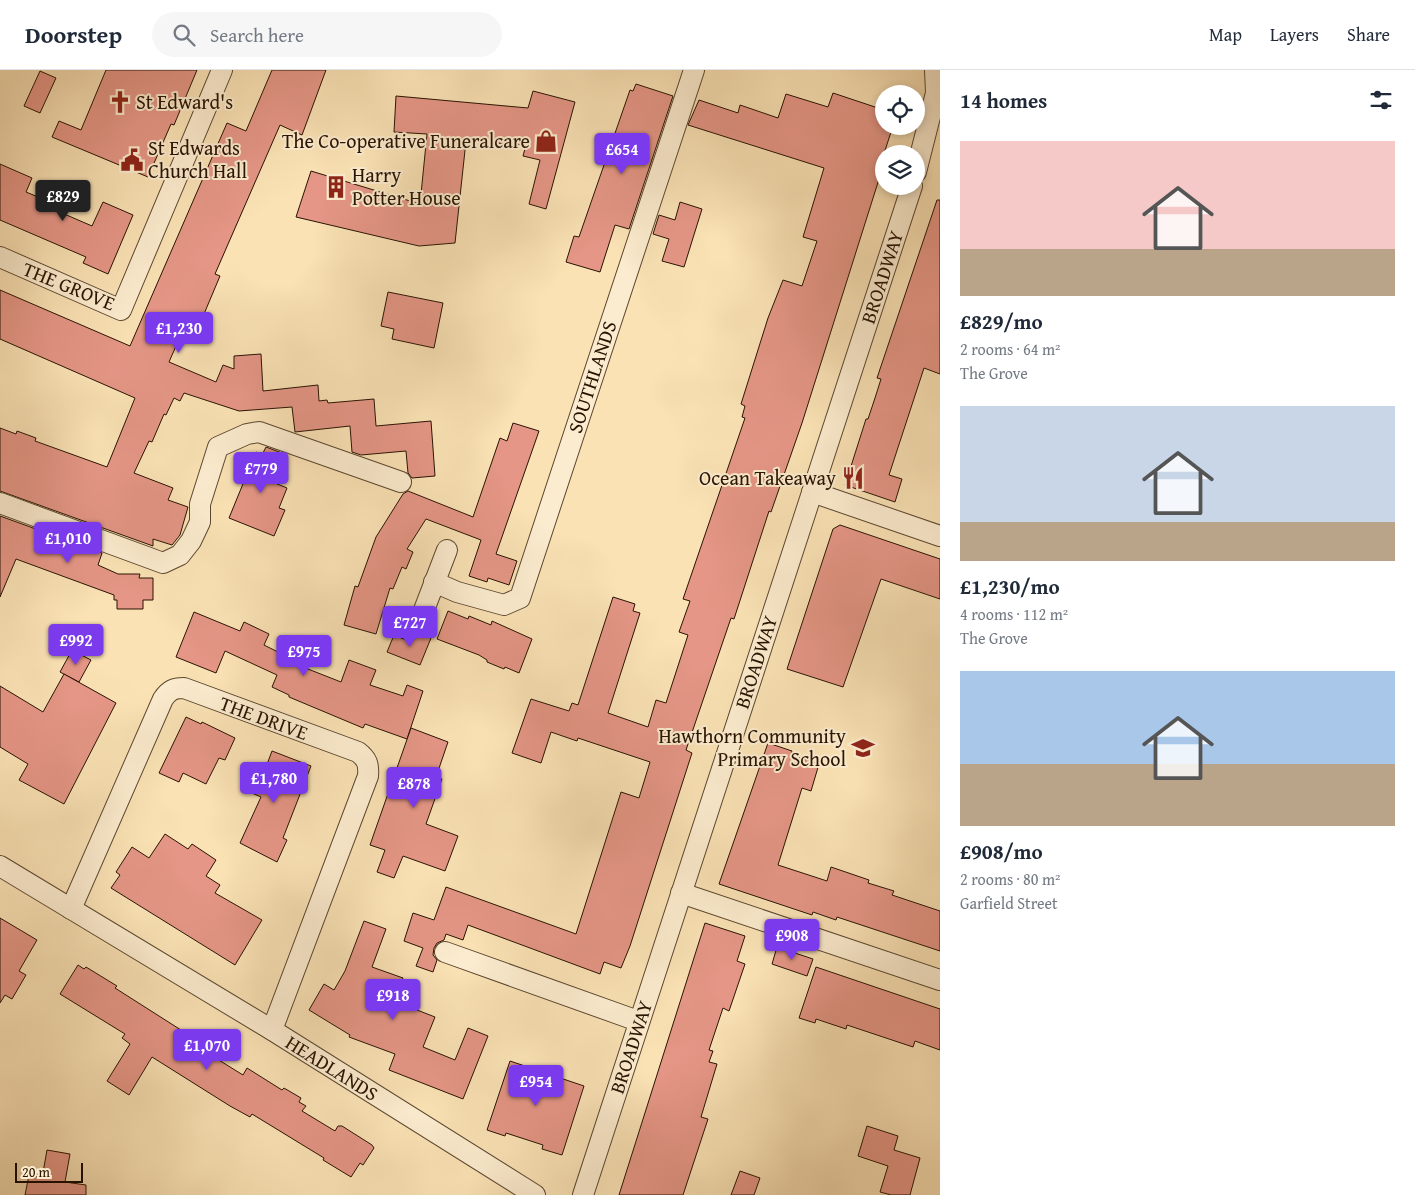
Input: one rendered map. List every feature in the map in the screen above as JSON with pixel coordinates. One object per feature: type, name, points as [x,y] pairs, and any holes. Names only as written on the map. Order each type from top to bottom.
[{"type":"street","name":"THE GROVE","points":[[0,257],[121,310],[222,70]]},
{"type":"street","name":"SOUTHLANDS","points":[[434,582],[457,592],[504,605],[520,598],[694,70]]},
{"type":"street","points":[[923,145],[936,93],[936,70]]},
{"type":"street","name":"BROADWAY","points":[[583,1195],[638,1021],[909,195]]},
{"type":"street","points":[[0,503],[163,563],[180,555],[191,541],[200,522],[200,504],[218,447],[247,434],[259,432],[401,482]]},
{"type":"street","points":[[812,492],[940,536]]},
{"type":"street","points":[[424,610],[447,550]]},
{"type":"street","name":"THE DRIVE","points":[[71,909],[163,699],[169,691],[175,688],[184,688],[358,752],[366,758],[368,776],[272,1030]]},
{"type":"street","name":"HEADLANDS","points":[[0,866],[272,1030],[535,1195]]},
{"type":"street","points":[[681,893],[940,980]]},
{"type":"street","points":[[445,952],[638,1021]]},
{"type":"building","points":[[106,70],[197,70],[174,125],[171,124],[148,177],[52,137],[59,121],[81,130]]},
{"type":"building","points":[[272,70],[326,70],[302,135],[280,125],[215,274],[220,276],[196,333],[184,328],[169,362],[216,382],[223,365],[234,369],[234,356],[261,354],[263,391],[318,385],[319,401],[327,400],[328,403],[374,399],[376,426],[431,421],[435,476],[412,478],[408,473],[406,451],[361,455],[352,452],[350,426],[295,432],[292,407],[239,411],[184,393],[180,401],[174,398],[166,415],[164,414],[152,442],[149,441],[134,473],[173,488],[168,500],[188,507],[180,535],[172,545],[153,539],[153,546],[0,491],[0,428],[16,434],[17,431],[36,438],[35,441],[107,467],[135,398],[0,339],[0,290],[130,346],[227,123],[246,131]]},
{"type":"building","points":[[40,71],[56,78],[40,113],[24,106]]},
{"type":"building","points":[[636,84],[673,96],[629,229],[615,225],[600,272],[566,262],[574,236],[579,237],[630,90],[633,91]]},
{"type":"building","name":"Harry Potter House","points":[[533,91],[575,102],[546,209],[529,204],[540,160],[523,156],[526,145],[466,141],[455,243],[419,246],[296,217],[311,171],[420,204],[427,134],[394,132],[396,96],[528,108]]},
{"type":"building","points":[[833,93],[875,107],[875,135],[890,135],[887,145],[875,145],[875,192],[802,423],[771,512],[769,511],[734,619],[731,618],[686,750],[692,753],[630,946],[621,968],[604,962],[600,974],[468,925],[463,940],[446,934],[444,940],[437,943],[433,955],[437,960],[433,972],[416,966],[423,948],[404,941],[413,913],[434,920],[446,887],[576,934],[621,792],[639,798],[650,762],[578,738],[577,741],[551,732],[541,763],[512,753],[531,699],[569,711],[572,703],[578,705],[613,597],[635,604],[633,611],[640,613],[608,713],[648,727],[656,700],[666,703],[688,635],[679,632],[690,601],[683,599],[745,418],[742,417],[745,406],[741,404],[768,318],[783,280],[802,286],[817,241],[803,237],[824,168],[688,125],[699,100],[738,113],[740,105],[778,118],[786,94],[828,107]]},
{"type":"building","points":[[0,164],[32,178],[26,192],[50,202],[48,207],[92,226],[103,202],[133,215],[108,274],[83,263],[86,257],[0,220]]},
{"type":"building","points":[[937,200],[940,200],[940,374],[924,368],[889,475],[902,479],[895,502],[845,485],[881,379],[877,378]]},
{"type":"building","points":[[680,202],[702,209],[684,267],[662,261],[669,239],[653,234],[659,215],[675,220]]},
{"type":"building","points":[[388,292],[443,303],[434,348],[392,339],[394,329],[381,326]]},
{"type":"building","points":[[513,423],[539,431],[496,554],[517,561],[509,585],[488,578],[487,582],[469,576],[481,540],[426,519],[407,549],[413,552],[406,569],[402,567],[393,589],[390,588],[376,634],[344,625],[355,586],[358,587],[376,537],[403,494],[408,491],[473,517],[500,438],[507,441]]},
{"type":"building","points":[[266,447],[282,453],[279,461],[283,463],[275,483],[287,488],[279,508],[285,510],[274,536],[229,518],[256,452],[262,455]]},
{"type":"building","points":[[0,516],[102,553],[98,565],[118,574],[140,574],[139,578],[153,578],[153,600],[143,600],[143,609],[117,609],[117,600],[114,600],[114,595],[16,559],[0,597]]},
{"type":"building","points":[[840,525],[940,559],[940,599],[881,579],[843,687],[787,669],[833,529]]},
{"type":"building","points":[[448,611],[468,619],[469,616],[491,625],[492,621],[532,639],[519,673],[487,662],[487,660],[479,655],[437,639]]},
{"type":"building","points":[[194,612],[240,631],[244,622],[269,634],[264,645],[282,654],[280,658],[341,682],[349,660],[376,670],[370,685],[403,696],[407,685],[423,691],[407,739],[365,724],[363,728],[289,697],[289,695],[272,687],[277,675],[225,651],[216,673],[176,657]]},
{"type":"building","points":[[415,632],[431,638],[420,665],[387,652],[394,635],[411,642]]},
{"type":"building","points":[[72,650],[91,660],[79,682],[60,672]]},
{"type":"building","points":[[64,674],[116,703],[64,804],[19,780],[28,764],[0,747],[0,686],[43,712]]},
{"type":"building","points":[[186,717],[201,724],[202,722],[235,738],[225,760],[219,758],[206,784],[183,773],[179,782],[159,773]]},
{"type":"building","points":[[411,728],[448,742],[436,777],[442,779],[426,824],[458,836],[445,871],[403,856],[394,878],[377,872],[385,850],[370,845]]},
{"type":"building","points":[[768,743],[792,751],[791,755],[819,764],[811,791],[802,788],[778,865],[827,881],[831,867],[869,880],[868,883],[894,891],[892,895],[940,911],[940,951],[837,917],[836,920],[813,912],[812,915],[719,884]]},
{"type":"building","points":[[272,751],[311,766],[283,838],[287,840],[277,862],[240,843],[261,797],[245,790],[253,771],[263,775]]},
{"type":"building","points":[[165,834],[188,849],[192,844],[216,860],[206,876],[220,885],[215,893],[262,920],[235,965],[111,888],[120,875],[116,872],[132,847],[149,858]]},
{"type":"building","points":[[0,918],[37,940],[19,971],[26,975],[12,999],[5,995],[0,1003]]},
{"type":"building","points":[[364,921],[386,929],[372,967],[403,978],[394,1001],[435,1017],[423,1047],[455,1060],[468,1028],[488,1036],[463,1099],[389,1070],[395,1054],[349,1037],[350,1035],[309,1010],[324,984],[334,990],[345,971]]},
{"type":"building","points":[[705,923],[745,936],[737,961],[745,964],[729,1011],[723,1008],[709,1050],[713,1051],[709,1062],[717,1064],[701,1117],[708,1119],[683,1195],[619,1195]]},
{"type":"building","points":[[777,947],[813,959],[807,976],[772,964]]},
{"type":"building","points":[[78,965],[84,969],[86,967],[117,986],[115,988],[203,1044],[201,1049],[243,1075],[247,1068],[282,1090],[284,1088],[301,1098],[299,1102],[306,1106],[302,1111],[335,1131],[338,1126],[342,1126],[372,1145],[374,1148],[363,1165],[360,1163],[351,1177],[323,1160],[324,1158],[252,1114],[250,1117],[230,1106],[152,1057],[129,1095],[107,1081],[130,1044],[122,1038],[125,1034],[60,994]]},
{"type":"building","points":[[816,967],[940,1009],[940,1050],[915,1041],[913,1047],[847,1025],[846,1029],[816,1019],[815,1023],[799,1018]]},
{"type":"building","points":[[510,1061],[584,1086],[562,1155],[542,1149],[543,1145],[506,1133],[505,1136],[487,1130]]},
{"type":"building","points":[[867,1126],[898,1136],[894,1150],[920,1158],[910,1195],[891,1195],[880,1192],[888,1166],[858,1156]]},
{"type":"building","points":[[47,1150],[70,1154],[65,1182],[86,1185],[86,1195],[25,1195],[29,1175],[42,1178]]},
{"type":"building","points":[[740,1171],[760,1178],[754,1195],[731,1195]]},
{"type":"place","name":"St Edward's","points":[[120,102]]},
{"type":"place","name":"The Co-operative Funeralcare","points":[[546,141]]},
{"type":"place","name":"St Edwards Church Hall","points":[[132,160]]},
{"type":"place","name":"Harry Potter House","points":[[336,187]]},
{"type":"place","name":"Ocean Takeaway","points":[[853,478]]},
{"type":"place","name":"Hawthorn Community Primary School","points":[[863,748]]}]
